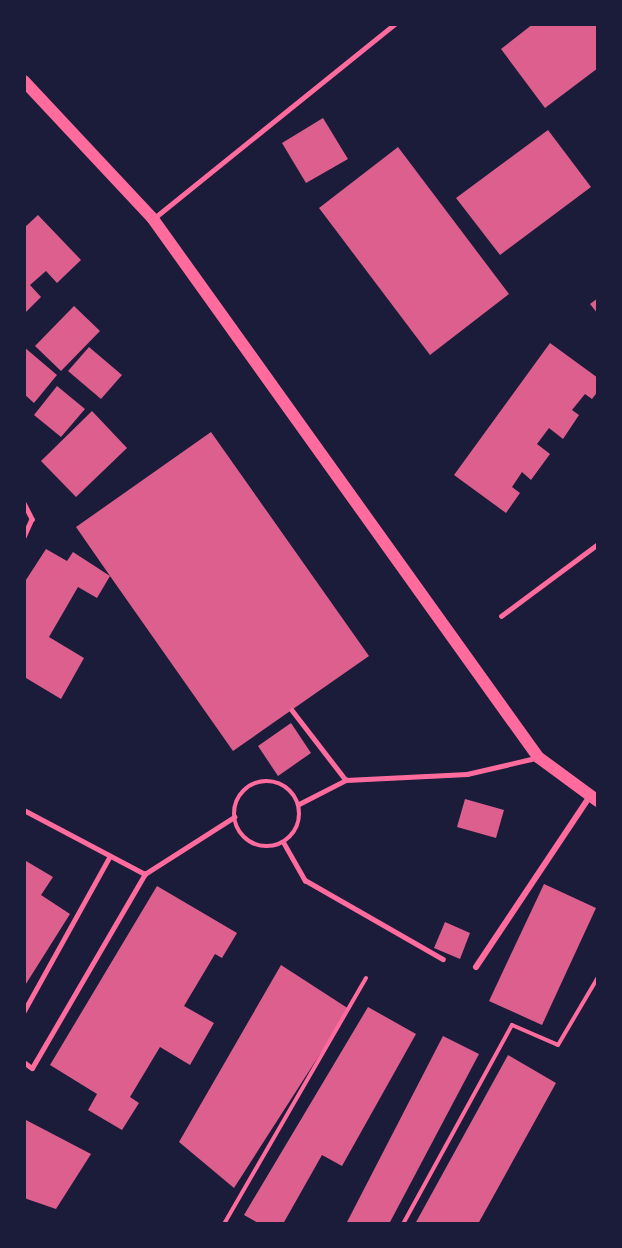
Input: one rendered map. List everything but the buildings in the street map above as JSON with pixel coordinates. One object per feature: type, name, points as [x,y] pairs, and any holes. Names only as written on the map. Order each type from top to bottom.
[{"type":"main road","points":[[24,81],[153,219],[538,757],[594,799]]},
{"type":"street","points":[[476,967],[594,799]]},
{"type":"lane","points":[[153,219],[395,24]]},
{"type":"lane","points":[[24,503],[32,519],[24,537]]},
{"type":"lane","points":[[501,616],[598,544]]},
{"type":"lane","points":[[292,710],[346,780]]},
{"type":"lane","points":[[299,804],[346,780],[467,774],[538,757]]},
{"type":"lane","points":[[255,782],[278,782],[295,795],[299,804],[298,826],[284,843],[262,847],[252,844],[236,828],[234,817],[239,796],[255,782]]},
{"type":"lane","points":[[24,810],[145,874]]},
{"type":"lane","points":[[24,1062],[33,1068],[145,874],[234,817]]},
{"type":"lane","points":[[284,843],[305,880],[443,959]]},
{"type":"lane","points":[[24,1011],[110,856]]},
{"type":"path","points":[[403,1224],[512,1025],[558,1045],[598,977]]},
{"type":"path","points":[[224,1224],[366,978]]}]
